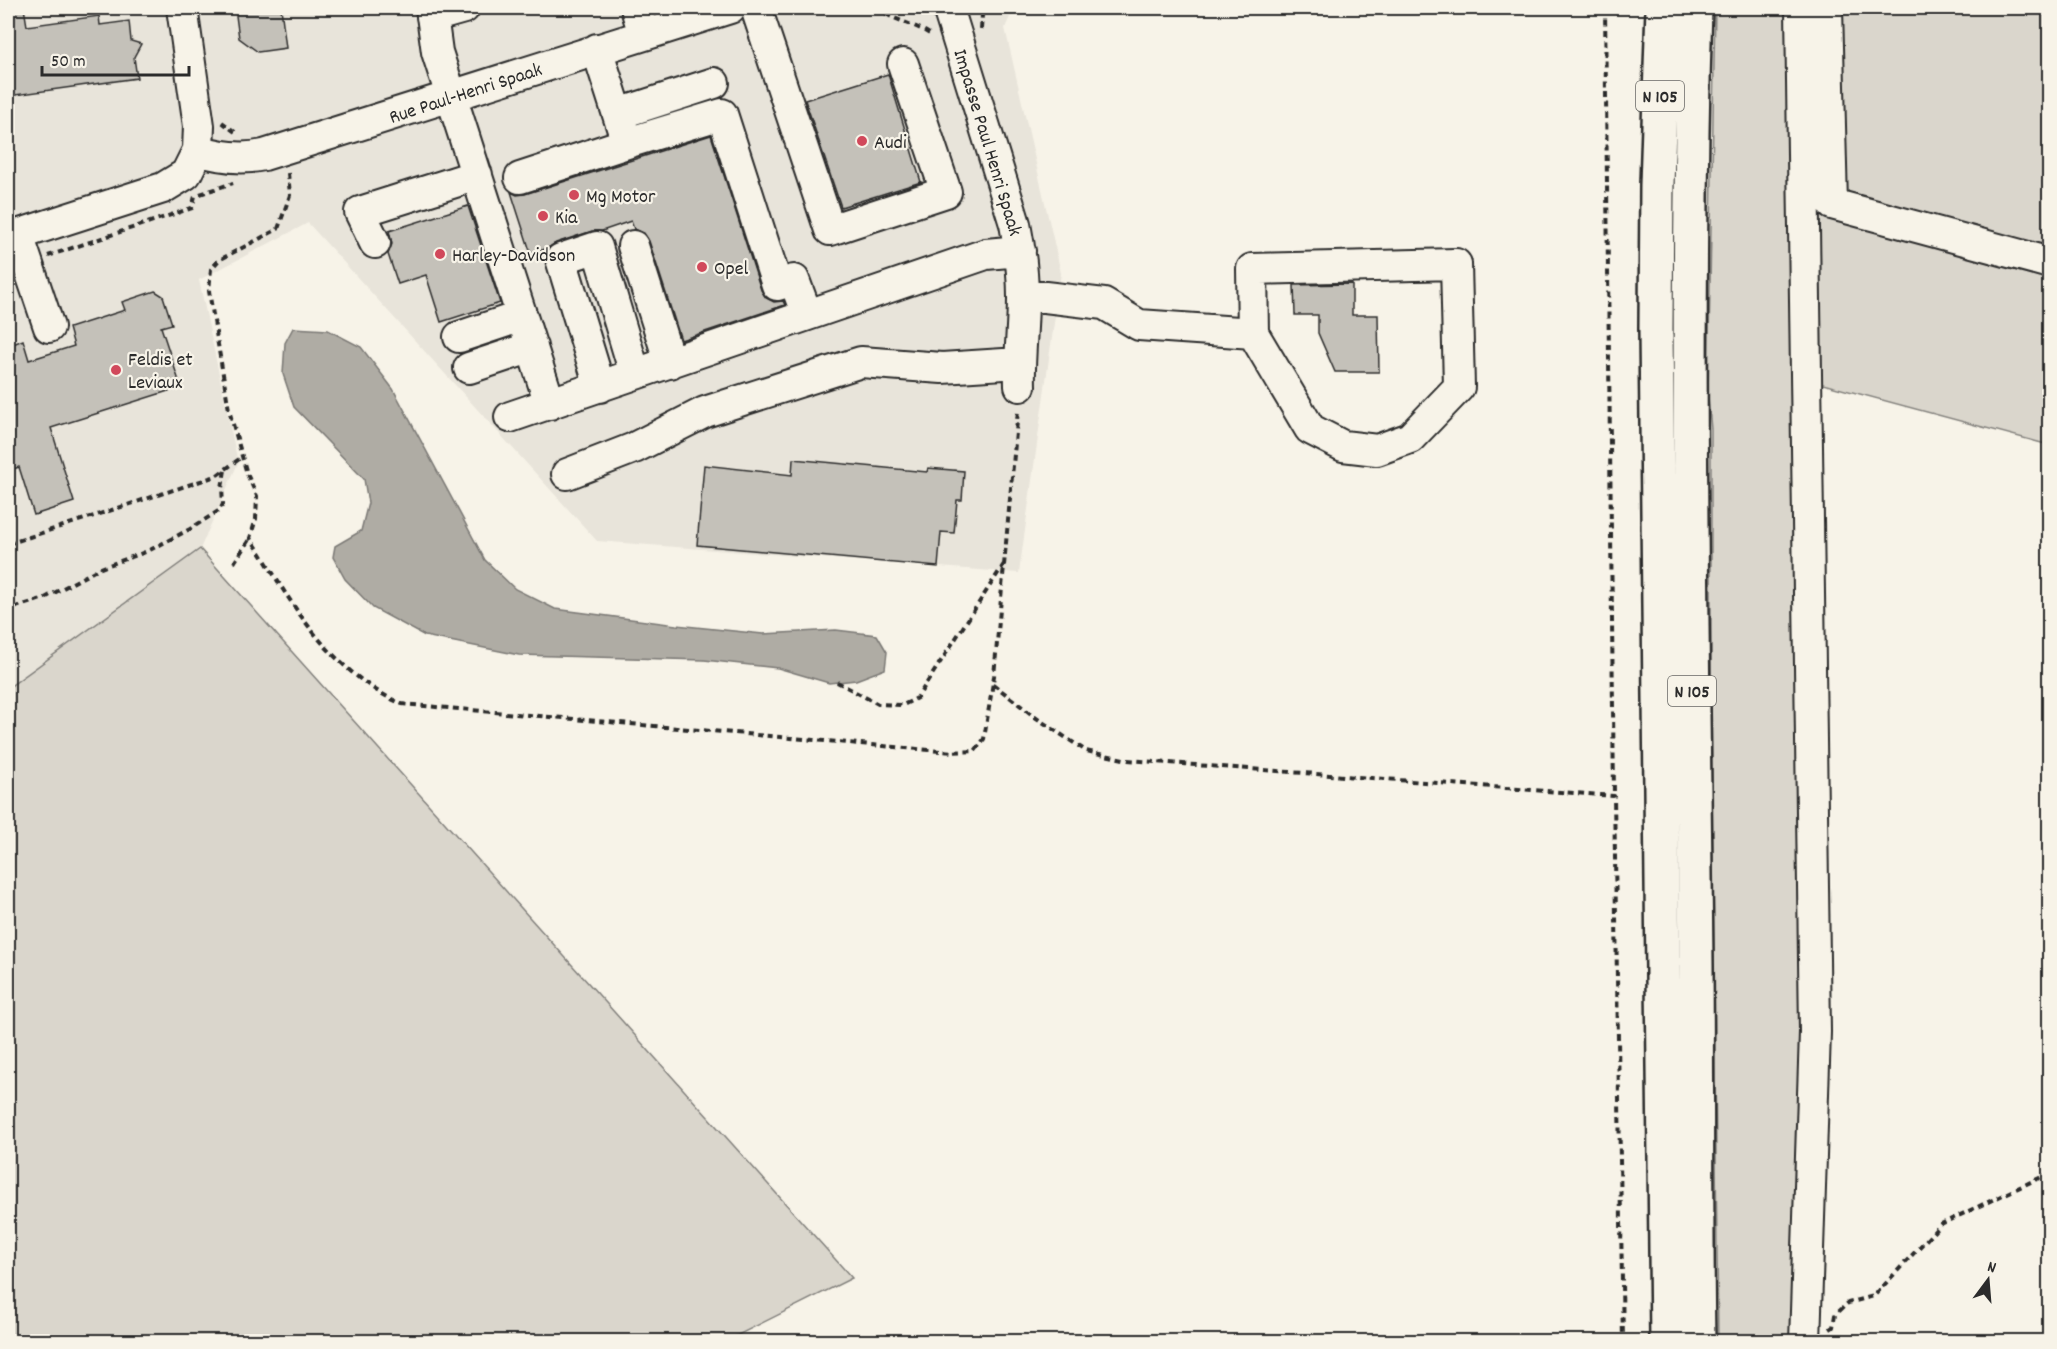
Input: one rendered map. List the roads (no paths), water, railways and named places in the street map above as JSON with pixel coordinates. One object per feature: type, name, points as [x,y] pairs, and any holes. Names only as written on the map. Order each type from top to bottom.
[{"type":"highway","name":"N 105","points":[[1663,8],[1657,185],[1656,329],[1667,1341]]},
{"type":"highway","name":"N 105","points":[[1695,8],[1689,339],[1698,1341]]},
{"type":"street","points":[[49,327],[27,262],[13,236],[163,188],[186,174],[198,150],[199,126],[182,8]]},
{"type":"street","points":[[464,8],[431,12],[437,52],[550,404]]},
{"type":"street","name":"Rue Paul-Henri Spaak","points":[[198,150],[248,159],[282,150],[597,50],[640,21],[730,8]]},
{"type":"street","points":[[756,8],[830,230],[946,192],[903,64]]},
{"type":"street","name":"Impasse Paul Henri Spaak","points":[[567,474],[634,447],[705,412],[861,362],[1020,375],[1023,297],[1016,225],[948,8]]},
{"type":"street","points":[[1802,8],[1815,1032],[1816,1337]]},
{"type":"street","points":[[1827,8],[1832,204],[2049,263]]},
{"type":"street","points":[[597,50],[627,143]]},
{"type":"street","points":[[618,114],[714,83]]},
{"type":"street","points":[[520,178],[722,114],[777,285],[794,279],[807,315]]},
{"type":"street","points":[[375,243],[360,212],[477,176]]},
{"type":"street","points":[[633,246],[670,363]]},
{"type":"street","points":[[600,387],[561,259],[597,247],[635,374]]},
{"type":"street","points":[[510,417],[986,254],[1020,251]]},
{"type":"street","points":[[1456,264],[1459,387],[1410,438],[1377,450],[1343,446],[1310,429],[1254,333],[1252,269],[1456,264]]},
{"type":"street","points":[[1023,297],[1046,297],[1104,304],[1138,326],[1254,333]]},
{"type":"street","points":[[459,337],[522,316]]},
{"type":"street","points":[[469,368],[532,347]]},
{"type":"place","name":"Audi","points":[[862,141]]},
{"type":"place","name":"Mg Motor","points":[[574,195]]},
{"type":"place","name":"Kia","points":[[543,216]]},
{"type":"place","name":"Harley-Davidson","points":[[440,254]]},
{"type":"place","name":"Opel","points":[[702,267]]},
{"type":"place","name":"Feldis et Leviaux","points":[[116,370]]}]
